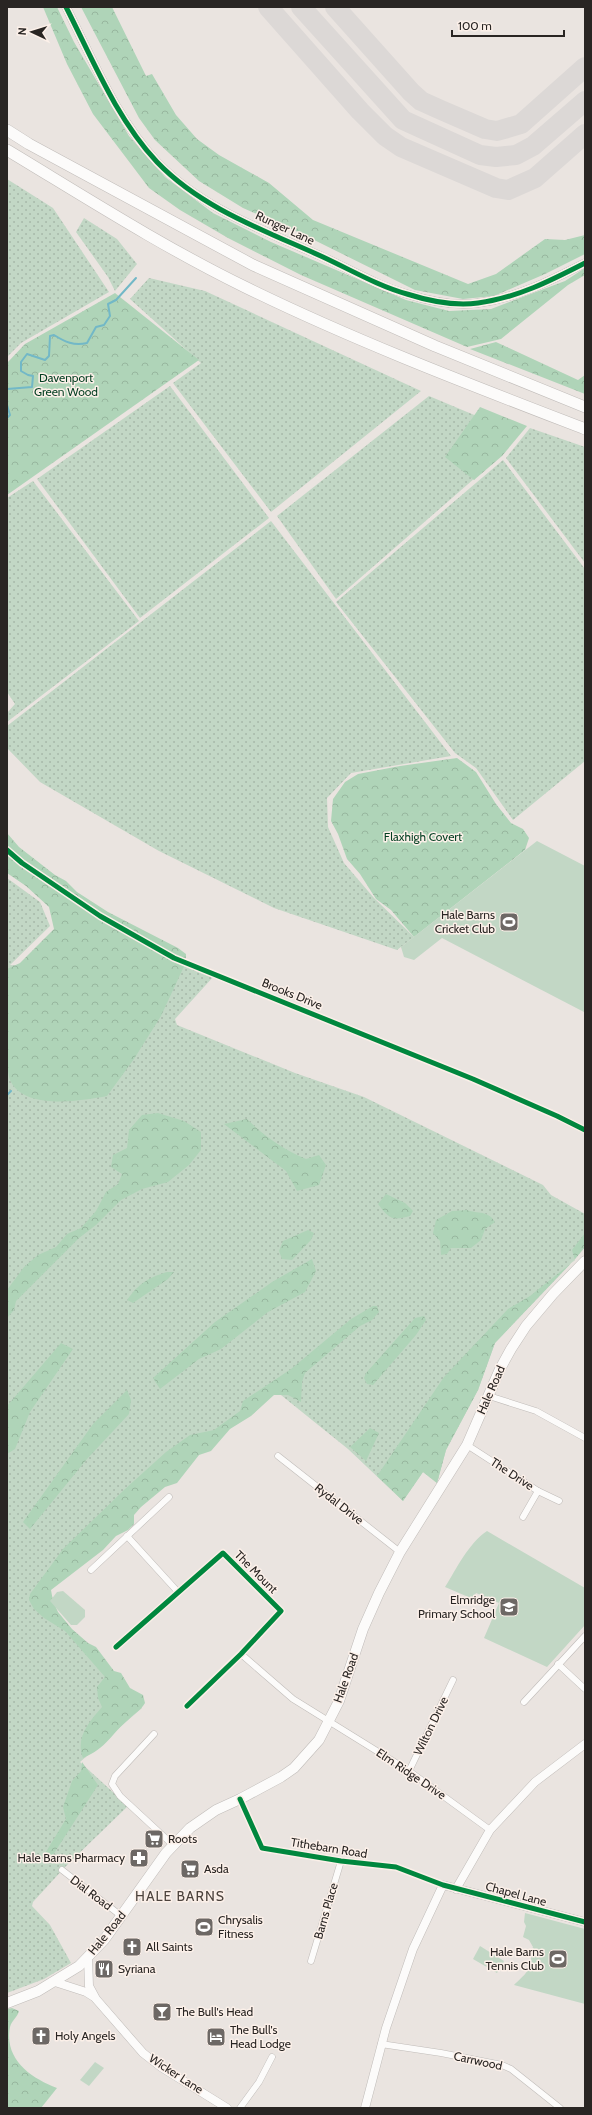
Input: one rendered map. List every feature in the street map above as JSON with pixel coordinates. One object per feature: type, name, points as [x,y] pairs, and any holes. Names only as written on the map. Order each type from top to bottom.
[{"type":"highway","points":[[7,130],[36,148],[253,265],[436,346],[585,407]]},
{"type":"highway","points":[[7,150],[133,225],[244,287],[426,367],[585,429]]},
{"type":"main road","name":"Hale Road","points":[[7,2003],[38,1991],[76,1969],[104,1940],[149,1875],[173,1845],[205,1817],[268,1785],[294,1768],[319,1740],[339,1701],[363,1629],[400,1552],[466,1445],[500,1369],[526,1326],[553,1294],[585,1262]]},
{"type":"street","name":"Runger Lane","points":[[66,7],[115,102],[157,162],[193,192],[226,212],[379,283],[407,294],[447,302],[478,303],[512,295],[546,283],[585,263]]},
{"type":"street","name":"Brooks Drive","points":[[7,850],[22,863],[100,916],[174,958],[474,1079],[585,1130]]},
{"type":"street","points":[[489,1396],[536,1412],[585,1438]]},
{"type":"street","name":"The Drive","points":[[466,1445],[538,1491],[559,1501]]},
{"type":"street","name":"Rydal Drive","points":[[278,1456],[400,1552]]},
{"type":"street","points":[[523,1517],[538,1491]]},
{"type":"street","points":[[91,1570],[169,1497]]},
{"type":"street","points":[[127,1536],[178,1592]]},
{"type":"street","name":"The Mount","points":[[116,1647],[223,1553],[280,1611],[241,1654],[186,1706]]},
{"type":"street","points":[[524,1702],[585,1636]]},
{"type":"street","points":[[241,1654],[293,1699],[329,1720]]},
{"type":"street","points":[[558,1664],[585,1689]]},
{"type":"street","name":"Wilton Drive","points":[[409,1771],[453,1680]]},
{"type":"street","name":"Elm Ridge Drive","points":[[329,1720],[409,1771],[490,1830]]},
{"type":"street","points":[[154,1734],[115,1776],[112,1784],[120,1796],[173,1845]]},
{"type":"street","points":[[456,1889],[490,1830],[534,1782],[585,1744]]},
{"type":"street","name":"Tithebarn Road","points":[[240,1799],[262,1848],[396,1868],[443,1885]]},
{"type":"street","name":"Barns Place","points":[[311,1961],[341,1861]]},
{"type":"street","name":"Dial Road","points":[[62,1870],[120,1915]]},
{"type":"street","points":[[365,2108],[381,2044],[413,1949],[443,1885]]},
{"type":"street","name":"Chapel Lane","points":[[443,1885],[585,1922]]},
{"type":"street","name":"Wicker Lane","points":[[88,1958],[89,1986],[96,1999]]},
{"type":"street","name":"Wicker Lane","points":[[55,1982],[86,1992],[96,1999],[148,2056],[173,2074],[228,2108]]},
{"type":"street","name":"Carrwood","points":[[381,2044],[441,2053],[502,2065],[511,2069],[560,2108]]},
{"type":"street","points":[[240,2108],[259,2082],[272,2057]]},
{"type":"green space","points":[[43,7],[57,7],[74,42],[129,136],[165,177],[213,213],[271,242],[406,300],[449,311],[491,309],[565,281],[585,268],[585,275],[568,285],[501,339],[467,347],[301,275],[228,238],[180,210],[149,188],[93,114],[67,64]]},
{"type":"green space","points":[[81,7],[112,7],[146,76],[152,74],[176,115],[197,139],[219,155],[269,183],[313,220],[468,284],[496,274],[545,239],[565,240],[585,235],[585,254],[545,274],[494,296],[463,299],[415,290],[298,232],[243,208],[199,181],[155,140],[139,118]]},
{"type":"green space","points":[[7,179],[53,208],[109,292],[21,343],[7,357]]},
{"type":"green space","points":[[84,218],[117,239],[137,264],[115,291],[108,277],[76,232]]},
{"type":"green space","points":[[149,278],[205,291],[421,391],[271,512],[173,383],[201,363],[130,299]]},
{"type":"green space","name":"Davenport Green Wood","points":[[115,293],[199,360],[7,495],[7,363],[25,344]]},
{"type":"green space","points":[[496,342],[578,380],[585,375],[585,394],[470,349]]},
{"type":"green space","points":[[170,386],[269,518],[140,618],[37,479]]},
{"type":"green space","points":[[429,396],[479,417],[475,478],[336,599],[277,516]]},
{"type":"green space","points":[[480,407],[527,426],[502,456],[474,480],[445,457]]},
{"type":"green space","points":[[530,428],[585,447],[585,563],[506,458]]},
{"type":"green space","points":[[503,460],[585,569],[585,761],[513,820],[476,768],[455,753],[336,602]]},
{"type":"green space","points":[[33,481],[139,621],[7,722],[7,713],[15,704],[7,692],[7,498]]},
{"type":"green space","points":[[271,521],[451,756],[351,773],[327,798],[328,827],[344,863],[374,898],[414,937],[397,950],[274,908],[159,851],[40,782],[7,748],[7,726]]},
{"type":"green space","name":"Flaxhigh Covert","points":[[457,758],[476,772],[496,804],[511,823],[523,829],[529,838],[525,850],[414,937],[391,910],[376,899],[360,874],[347,859],[338,834],[331,821],[333,799],[345,782],[358,774]]},
{"type":"green space","points":[[7,833],[19,847],[55,875],[66,881],[77,892],[108,912],[178,948],[186,954],[186,962],[161,1016],[134,1059],[107,1096],[69,1101],[41,1100],[29,1097],[18,1091],[11,1082],[6,1045],[7,969],[20,963],[54,929],[49,907],[26,886],[7,873]]},
{"type":"green space","name":"Hale Barns Cricket Club","points":[[537,841],[585,866],[584,1012],[442,938],[414,960],[404,957],[401,947]]},
{"type":"green space","points":[[7,878],[40,902],[50,926],[10,965],[33,967],[86,912],[214,976],[175,1019],[177,1025],[295,1073],[364,1097],[543,1185],[551,1195],[585,1214],[585,1247],[495,1343],[478,1390],[446,1450],[437,1483],[423,1472],[403,1501],[348,1449],[276,1391],[254,1413],[247,1415],[195,1455],[39,1596],[142,1708],[80,1762],[128,1806],[66,1866],[33,1902],[32,1906],[50,1925],[71,1963],[44,1979],[7,1993]]},
{"type":"green space","points":[[158,1113],[184,1121],[201,1132],[201,1150],[189,1165],[168,1182],[142,1189],[121,1200],[96,1225],[79,1238],[16,1301],[14,1310],[7,1318],[7,1290],[24,1267],[38,1255],[56,1247],[67,1234],[81,1228],[96,1211],[106,1192],[118,1184],[122,1174],[111,1167],[113,1155],[127,1148],[129,1130],[142,1115]]},
{"type":"green space","points":[[247,1119],[282,1147],[306,1159],[319,1155],[326,1165],[319,1185],[297,1191],[286,1171],[224,1124]]},
{"type":"green space","points":[[386,1194],[405,1203],[413,1211],[410,1216],[391,1218],[388,1216],[378,1204]]},
{"type":"green space","points":[[467,1210],[486,1214],[495,1222],[485,1229],[481,1240],[471,1248],[451,1248],[447,1254],[441,1255],[440,1241],[433,1233],[436,1220],[452,1211]]},
{"type":"green space","points":[[308,1230],[314,1233],[311,1240],[292,1260],[282,1259],[279,1251],[283,1241]]},
{"type":"green space","points":[[585,1233],[585,1247],[575,1259],[572,1250]]},
{"type":"green space","points":[[312,1259],[316,1271],[305,1292],[268,1312],[221,1349],[199,1359],[160,1389],[153,1378],[215,1322],[272,1282]]},
{"type":"green space","points":[[571,1263],[495,1343],[478,1390],[446,1450],[437,1483],[423,1472],[403,1501],[377,1476],[444,1377],[508,1309],[530,1296]]},
{"type":"green space","points":[[167,1272],[174,1272],[168,1279],[133,1303],[127,1300],[144,1282]]},
{"type":"green space","points":[[373,1306],[377,1306],[379,1312],[372,1320],[360,1326],[305,1373],[302,1382],[301,1402],[288,1395],[274,1395],[251,1416],[230,1429],[211,1451],[199,1455],[177,1483],[165,1487],[141,1507],[134,1515],[134,1524],[128,1530],[116,1536],[103,1550],[51,1590],[53,1601],[58,1612],[72,1629],[88,1643],[96,1647],[114,1671],[121,1673],[130,1688],[143,1695],[145,1703],[140,1710],[98,1750],[83,1758],[81,1751],[82,1737],[92,1718],[102,1707],[98,1698],[97,1687],[105,1677],[65,1631],[44,1618],[34,1609],[29,1600],[30,1594],[63,1549],[166,1452],[190,1435],[214,1430],[240,1411],[243,1401],[291,1369],[351,1319]]},
{"type":"green space","points":[[424,1316],[426,1320],[416,1335],[373,1385],[367,1384],[364,1378],[366,1373],[415,1318]]},
{"type":"green space","points":[[61,1343],[73,1349],[30,1412],[15,1449],[7,1454],[7,1406]]},
{"type":"green space","points":[[127,1390],[131,1400],[129,1414],[87,1459],[30,1529],[23,1522],[93,1424]]},
{"type":"green space","points":[[370,1428],[379,1433],[366,1461],[350,1447]]},
{"type":"green space","points":[[487,1531],[585,1588],[585,1625],[547,1667],[484,1638],[499,1603],[476,1593],[473,1599],[445,1587],[469,1549],[480,1536]]},
{"type":"green space","points":[[63,1591],[85,1610],[85,1617],[77,1625],[71,1625],[50,1601],[57,1592]]},
{"type":"green space","points":[[82,1762],[98,1785],[51,1858],[44,1855],[66,1819],[63,1807],[72,1781],[81,1771]]},
{"type":"green space","name":"Hale Barns Tennis Club","points":[[525,1913],[585,1929],[585,2004],[514,1985],[524,1975],[531,1963],[530,1953],[533,1947],[529,1940],[523,1937],[526,1926],[524,1922]]},
{"type":"green space","points":[[480,1946],[504,1961],[497,1973],[473,1959]]},
{"type":"green space","points":[[12,2008],[19,2011],[10,2027],[9,2039],[15,2058],[29,2073],[57,2088],[41,2108],[7,2108],[7,2009]]},
{"type":"green space","points":[[95,2062],[104,2068],[89,2086],[80,2080]]},
{"type":"waterway","points":[[7,389],[32,387],[33,376],[21,371],[21,362],[27,354],[45,360],[49,356],[50,336],[54,335],[74,344],[87,343],[96,327],[104,325],[110,316],[108,304],[116,300],[136,278]]},
{"type":"waterway","points":[[7,405],[10,415],[7,418]]},
{"type":"waterway","points":[[7,1095],[11,1091]]},
{"type":"taxiway","points":[[268,7],[360,111],[385,136],[401,147],[496,188],[508,190],[535,178],[585,134]]},
{"type":"taxiway","points":[[301,7],[403,120],[480,155],[496,157],[516,155],[533,146],[585,101]]},
{"type":"taxiway","points":[[335,7],[411,92],[421,101],[485,129],[497,131],[521,124],[585,67]]},
{"type":"cycle path","points":[[66,7],[117,108],[142,145],[175,179],[194,193],[214,206],[257,228],[386,287],[415,297],[442,302],[470,304],[507,297],[534,288],[585,263]]},
{"type":"cycle path","points":[[7,850],[22,863],[100,916],[174,958],[473,1079],[585,1130]]},
{"type":"cycle path","points":[[116,1647],[223,1553],[281,1611],[241,1654],[187,1706]]},
{"type":"cycle path","points":[[240,1799],[262,1848],[341,1861],[396,1867],[443,1885],[585,1922]]},
{"type":"place","name":"Hale Barns Cricket Club","points":[[509,922]]},
{"type":"place","name":"Elmridge Primary School","points":[[509,1607]]},
{"type":"place","name":"Roots","points":[[154,1839]]},
{"type":"place","name":"Hale Barns Pharmacy","points":[[139,1858]]},
{"type":"place","name":"Asda","points":[[190,1869]]},
{"type":"place","name":"Chrysalis Fitness","points":[[204,1927]]},
{"type":"place","name":"All Saints","points":[[132,1947]]},
{"type":"place","name":"Hale Barns Tennis Club","points":[[558,1959]]},
{"type":"place","name":"Syriana","points":[[104,1969]]},
{"type":"place","name":"The Bull's Head","points":[[162,2012]]},
{"type":"place","name":"Holy Angels","points":[[41,2036]]},
{"type":"place","name":"The Bull's Head Lodge","points":[[216,2037]]},
{"type":"district","name":"HALE BARNS","points":[[180,1896]]}]
